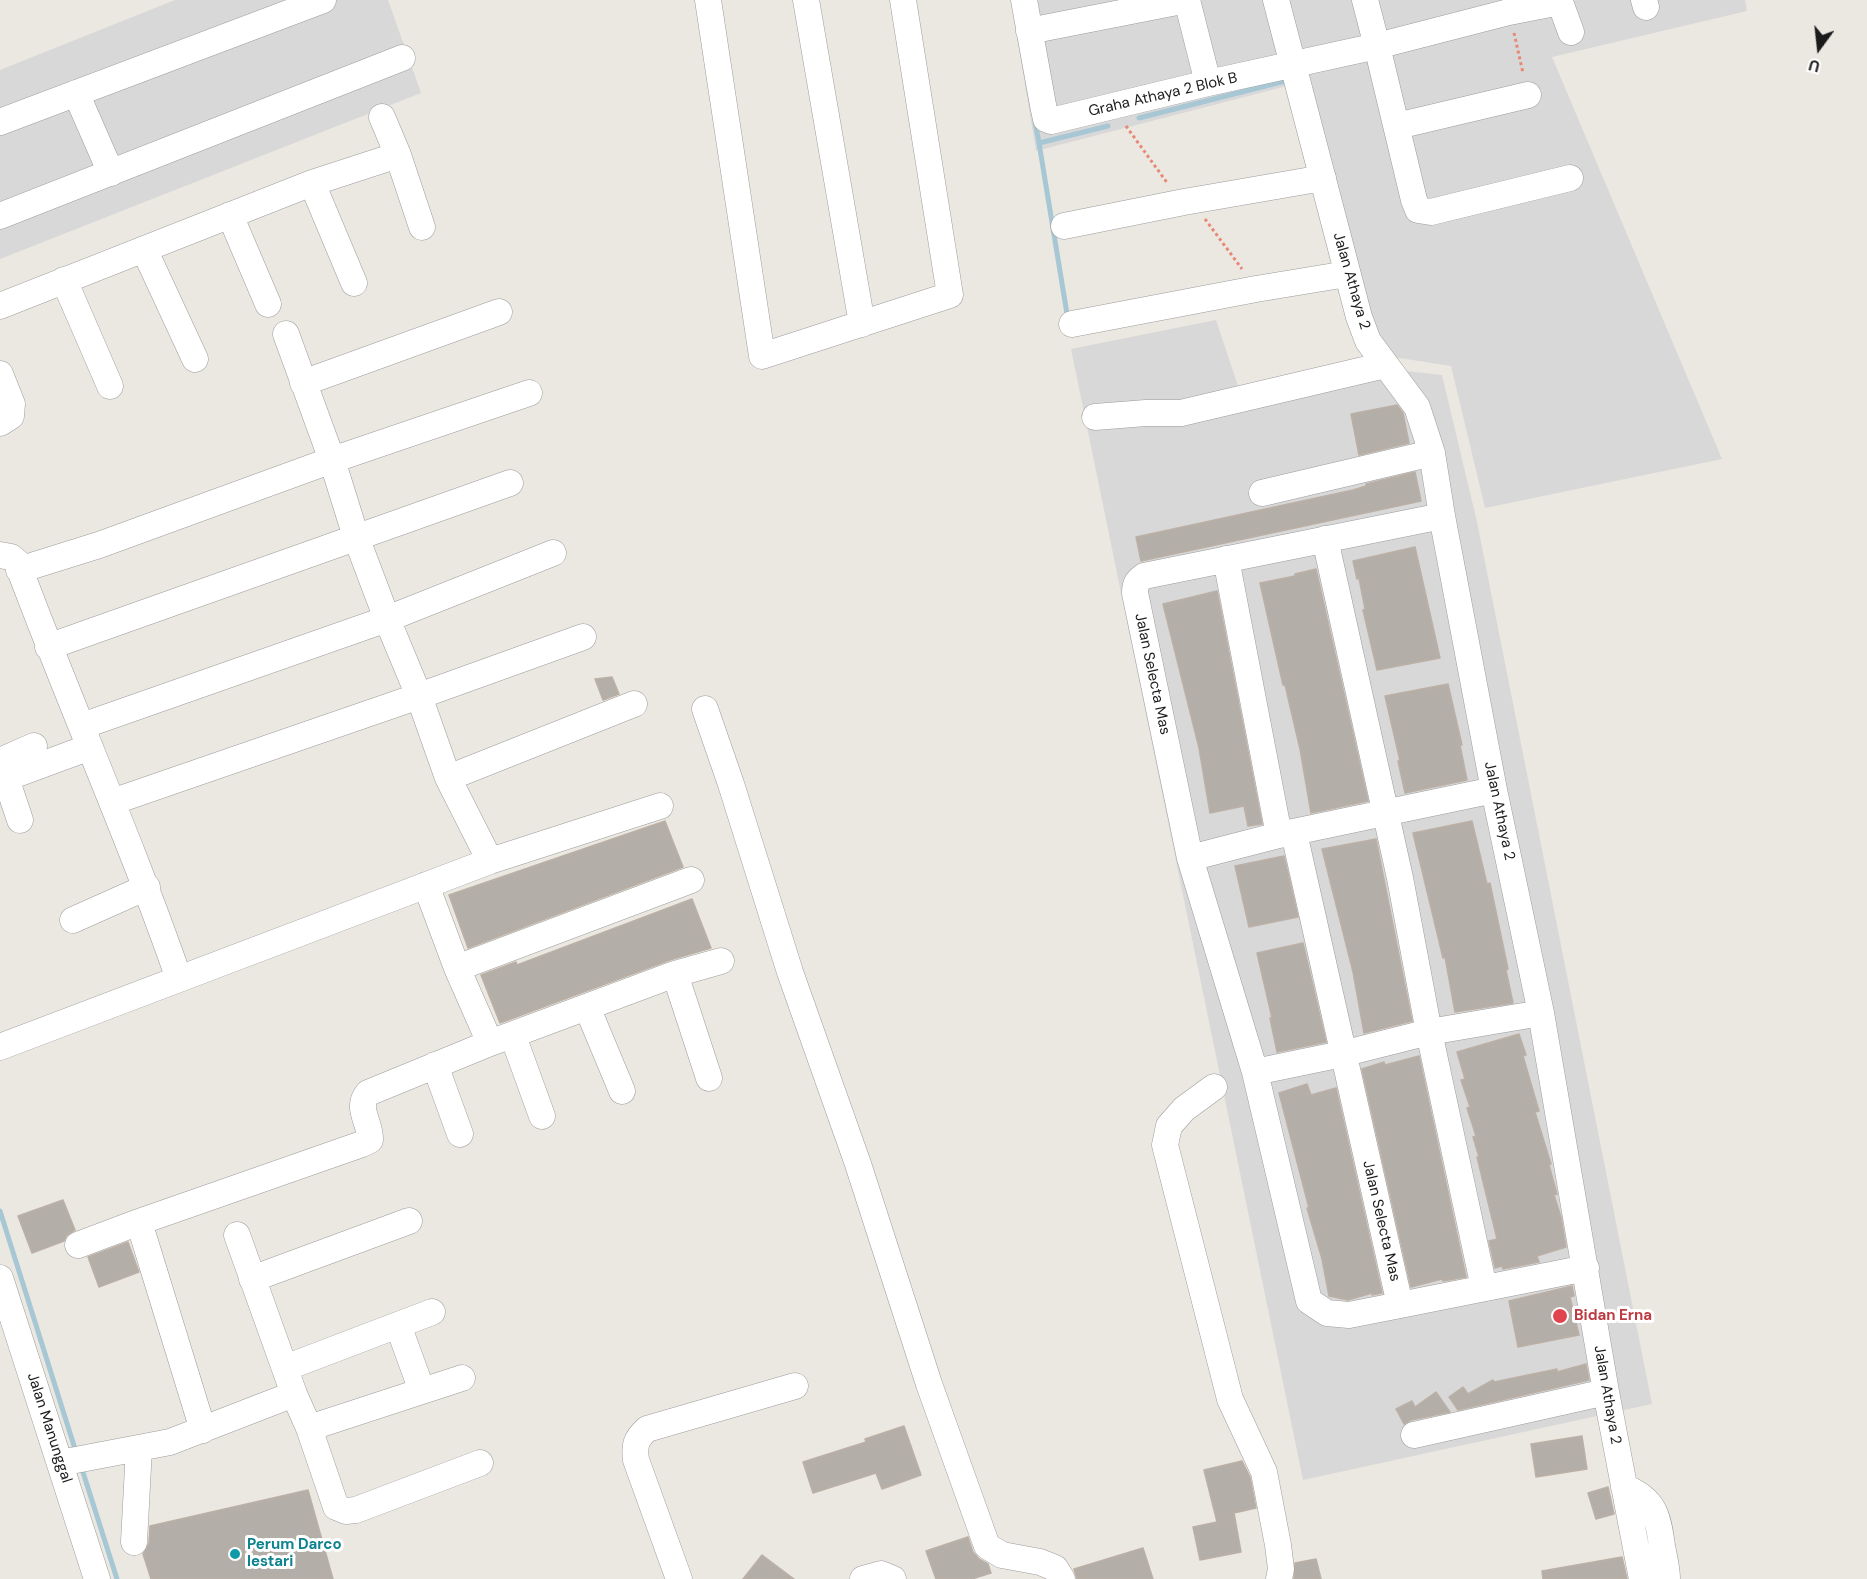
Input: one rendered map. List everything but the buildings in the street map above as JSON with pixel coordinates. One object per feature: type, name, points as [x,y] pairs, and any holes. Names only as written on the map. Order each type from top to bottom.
[{"type":"street","points":[[0,122],[323,0]]},
{"type":"street","points":[[708,0],[762,356],[950,296],[903,0]]},
{"type":"street","points":[[806,0],[861,324]]},
{"type":"street","points":[[1024,0],[1029,32],[1187,0],[1208,83]]},
{"type":"street","name":"Jalan Athaya 2","points":[[1276,0],[1347,274],[1368,341],[1417,407],[1432,453],[1494,790],[1541,1013],[1606,1392],[1642,1579]]},
{"type":"street","points":[[1365,0],[1418,210],[1431,212],[1570,178]]},
{"type":"street","points":[[1559,1],[1571,32]]},
{"type":"street","name":"Graha Athaya 2 Blok B","points":[[1029,32],[1046,119],[1051,121],[1208,83],[1293,66],[1559,1]]},
{"type":"street","points":[[0,216],[402,58]]},
{"type":"street","points":[[76,93],[111,172]]},
{"type":"street","points":[[1397,126],[1528,95]]},
{"type":"street","points":[[382,117],[398,155],[422,227]]},
{"type":"street","points":[[0,306],[312,183],[398,155]]},
{"type":"street","points":[[1064,226],[1323,178]]},
{"type":"street","points":[[312,183],[354,283]]},
{"type":"street","points":[[230,215],[268,304]]},
{"type":"street","points":[[144,249],[195,359]]},
{"type":"street","points":[[1072,324],[1347,274]]},
{"type":"street","points":[[64,280],[110,386]]},
{"type":"street","points":[[303,382],[499,312]]},
{"type":"street","points":[[286,334],[332,460],[356,537],[419,696],[448,778],[490,861]]},
{"type":"street","points":[[1095,417],[1181,413],[1385,365]]},
{"type":"street","points":[[0,374],[12,404],[11,416],[0,423]]},
{"type":"street","points":[[180,979],[147,887],[86,737],[10,562],[99,545],[332,460],[529,393]]},
{"type":"street","points":[[1262,493],[1432,453]]},
{"type":"street","points":[[48,647],[510,483]]},
{"type":"street","name":"Jalan Selecta Mas","points":[[1226,559],[1287,834],[1342,1054],[1400,1305],[1349,1315],[1326,1313],[1310,1300],[1255,1072],[1190,858],[1135,586],[1137,581],[1144,576],[1226,559],[1325,539],[1442,516]]},
{"type":"street","points":[[1325,539],[1400,878],[1429,1032],[1484,1288]]},
{"type":"street","points":[[2,768],[553,553]]},
{"type":"street","points":[[112,802],[583,637]]},
{"type":"street","points":[[448,778],[634,704]]},
{"type":"street","points":[[705,709],[790,972],[858,1164],[928,1384],[987,1546],[1002,1555],[1040,1562],[1055,1568],[1062,1579]]},
{"type":"street","points":[[2,768],[34,746]]},
{"type":"street","points":[[2,768],[20,820]]},
{"type":"street","points":[[1190,858],[1287,834],[1494,790]]},
{"type":"street","points":[[0,1047],[490,861],[660,806]]},
{"type":"street","points":[[457,968],[691,880]]},
{"type":"street","points":[[426,885],[457,968],[501,1040],[542,1116]]},
{"type":"street","points":[[73,920],[147,887]]},
{"type":"street","points":[[78,1245],[362,1144],[370,1140],[362,1106],[363,1099],[368,1093],[586,1007],[675,974],[721,961]]},
{"type":"street","points":[[675,974],[709,1078]]},
{"type":"street","points":[[586,1007],[622,1090]]},
{"type":"street","points":[[1255,1072],[1342,1054],[1429,1032],[1541,1013]]},
{"type":"street","points":[[435,1065],[460,1134]]},
{"type":"street","points":[[1214,1087],[1184,1109],[1169,1126],[1165,1145],[1230,1399],[1267,1481],[1281,1569],[1279,1579]]},
{"type":"street","points":[[252,1279],[409,1221]]},
{"type":"street","points":[[139,1222],[202,1430]]},
{"type":"street","points":[[237,1235],[336,1507],[346,1511],[356,1510],[480,1463]]},
{"type":"street","points":[[1400,1305],[1586,1268]]},
{"type":"street","name":"Jalan Manunggal","points":[[0,1278],[97,1579]]},
{"type":"street","points":[[285,1368],[432,1312]]},
{"type":"street","points":[[398,1325],[422,1390]]},
{"type":"street","points":[[309,1428],[462,1378]]},
{"type":"street","points":[[679,1579],[636,1461],[634,1448],[638,1438],[648,1429],[795,1386]]},
{"type":"street","points":[[1414,1435],[1606,1392]]},
{"type":"street","points":[[60,1463],[170,1442],[294,1394]]},
{"type":"street","points":[[134,1542],[139,1448]]},
{"type":"street","points":[[1624,1487],[1638,1493],[1651,1504],[1659,1521],[1667,1579]]},
{"type":"street","points":[[863,1579],[880,1574],[894,1579]]},
{"type":"path","points":[[1509,12],[1528,95]]},
{"type":"shaded area","points":[[175,0],[388,0],[421,93],[0,259],[0,70]]},
{"type":"shaded area","points":[[1011,0],[1745,0],[1747,11],[1552,57],[1722,459],[1485,508],[1451,366],[1380,355],[1310,80],[1036,151]]},
{"type":"shaded area","points":[[1216,320],[1238,386],[1344,364],[1442,375],[1477,522],[1652,1404],[1303,1480],[1071,349]]},
{"type":"waterway","points":[[1139,118],[1289,80]]},
{"type":"waterway","points":[[1035,121],[1039,143],[1108,126]]},
{"type":"waterway","points":[[1039,143],[1068,320]]},
{"type":"waterway","points":[[0,1211],[76,1452]]},
{"type":"waterway","points":[[81,1466],[117,1579]]},
{"type":"place","name":"Bidan Erna","points":[[1560,1316]]},
{"type":"place","name":"Perum Darco lestari","points":[[235,1554]]}]
